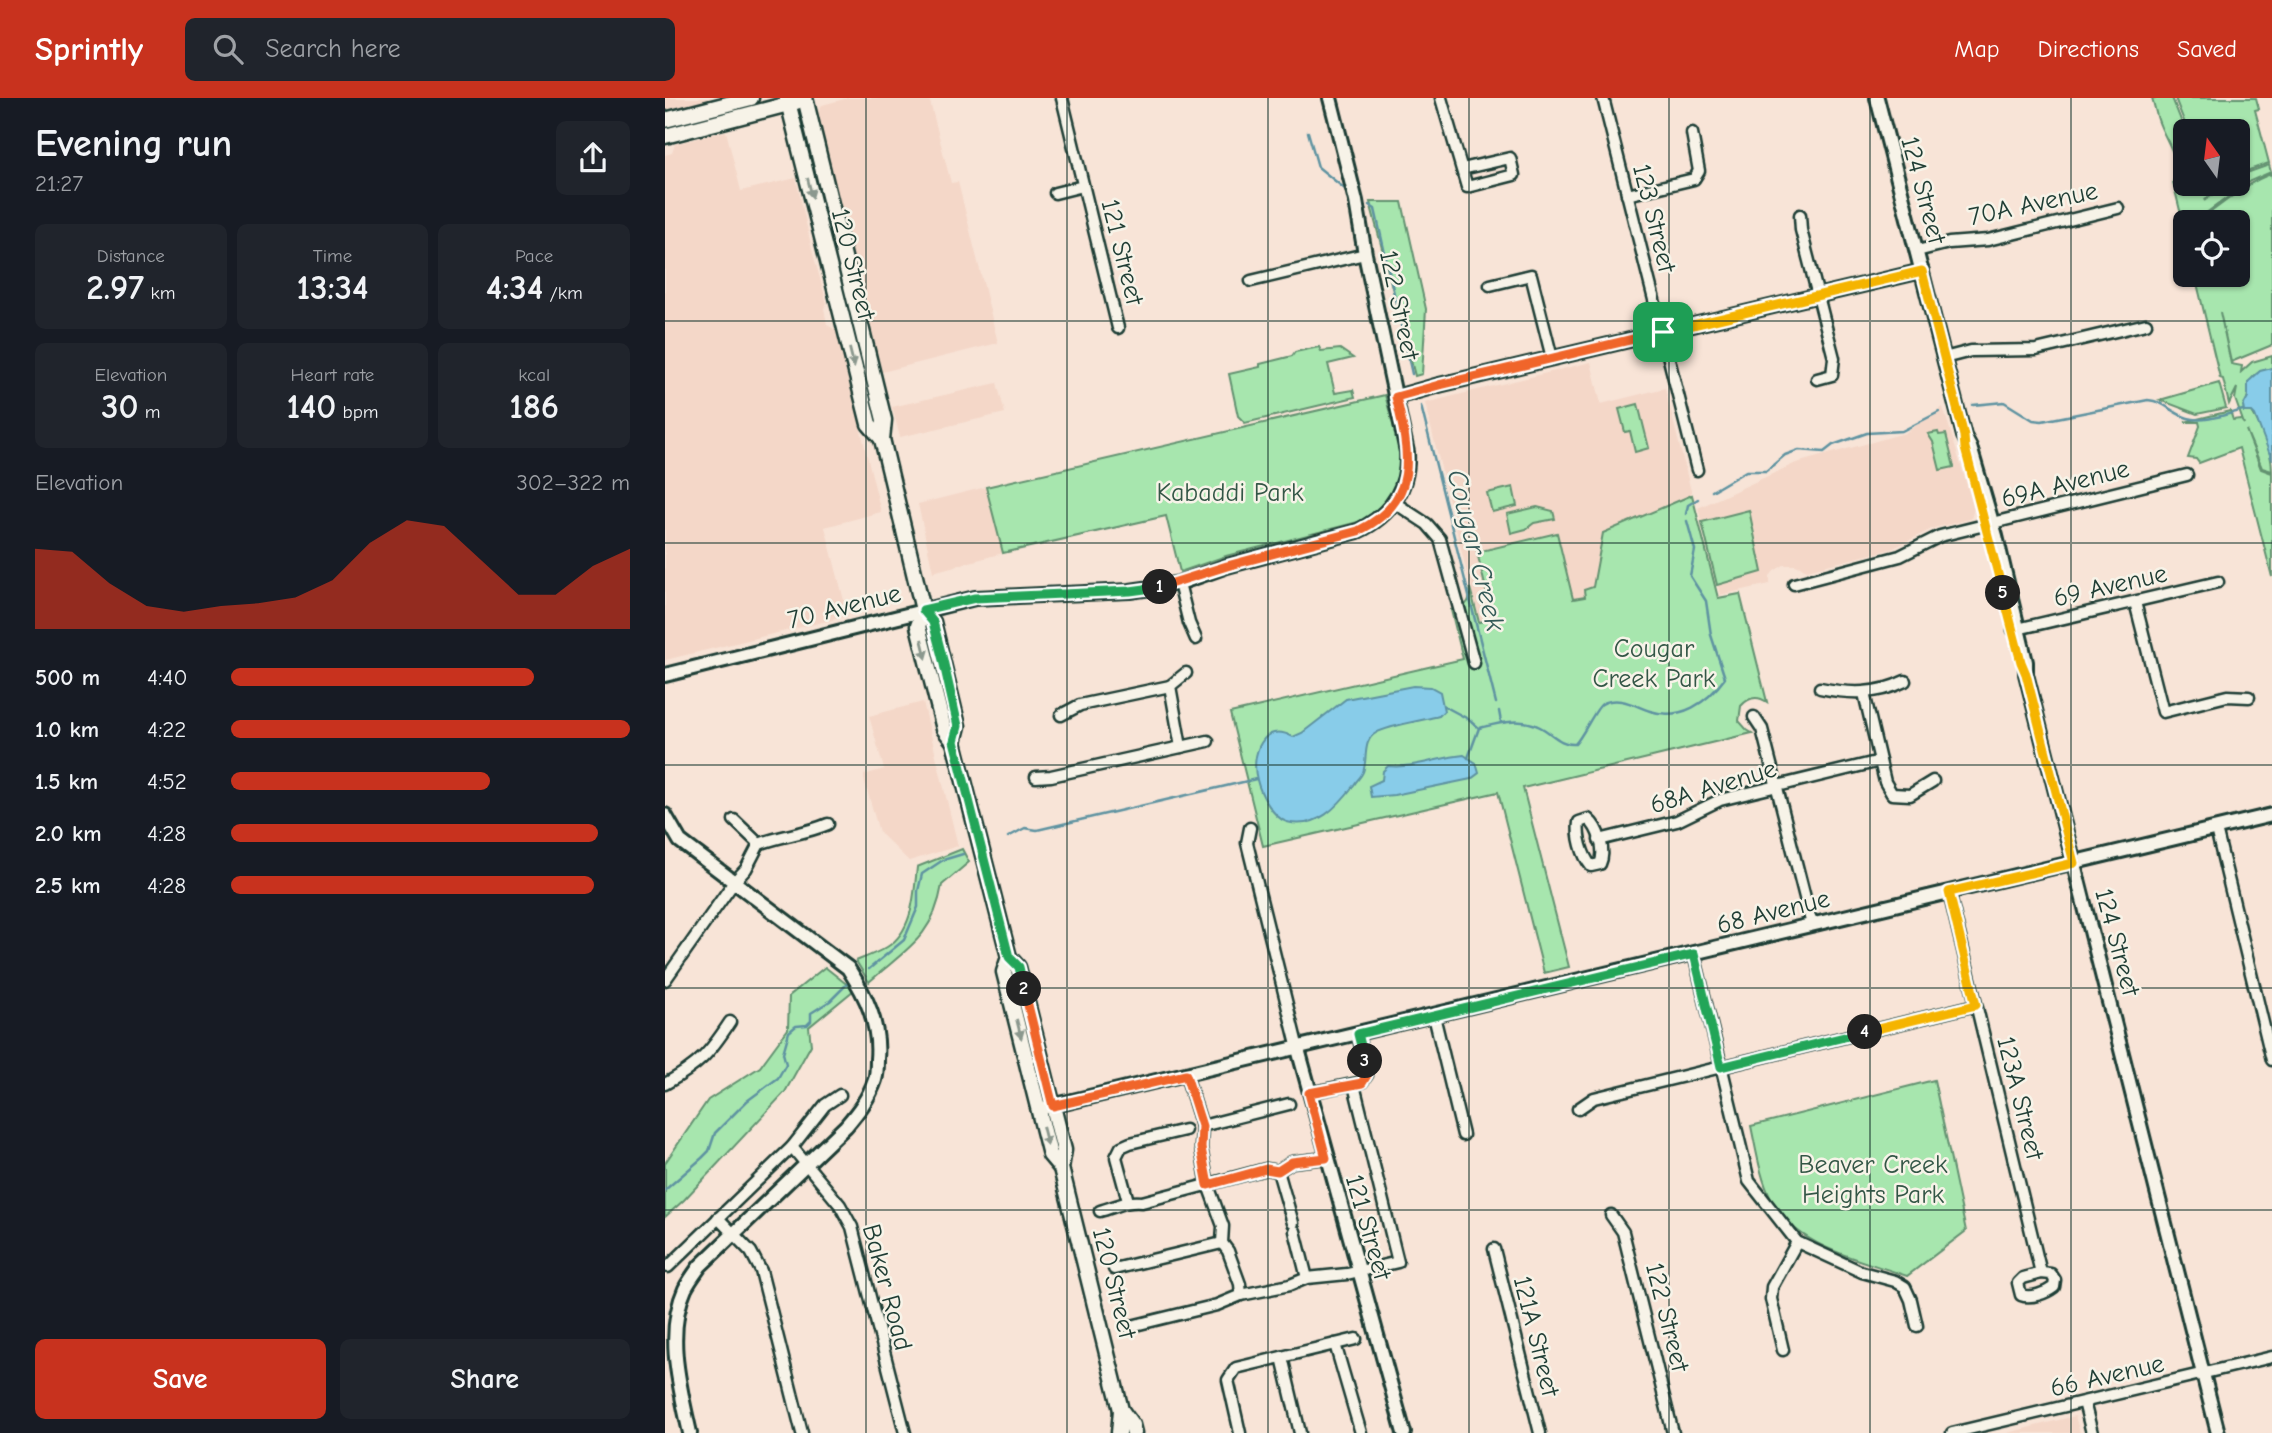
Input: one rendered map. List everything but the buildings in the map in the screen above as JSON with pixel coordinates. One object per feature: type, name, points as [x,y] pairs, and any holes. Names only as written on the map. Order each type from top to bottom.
[{"type":"main road","points":[[668,122],[751,98]]},
{"type":"main road","points":[[665,136],[807,98]]},
{"type":"main road","name":"120 Street","points":[[807,98],[884,421],[882,439],[923,612],[933,622],[958,726],[954,741],[1009,957],[1004,972],[1046,1107],[1050,1154],[1061,1167],[1121,1410],[1119,1433]]},
{"type":"main road","name":"120 Street","points":[[788,101],[869,424],[882,439]]},
{"type":"main road","name":"120 Street","points":[[1121,1410],[1132,1424],[1134,1433]]},
{"type":"street","name":"121 Street","points":[[1062,98],[1118,328]]},
{"type":"street","name":"122 Street","points":[[1330,98],[1356,201],[1407,452],[1408,468],[1395,503]]},
{"type":"street","points":[[1441,98],[1467,187],[1514,175],[1510,158],[1462,169]]},
{"type":"street","name":"123 Street","points":[[1603,98],[1697,470]]},
{"type":"street","name":"124 Street","points":[[1877,98],[1964,436],[1970,447],[2015,629],[2026,662],[2026,674],[2218,1433]]},
{"type":"street","points":[[1627,195],[1694,179],[1699,171],[1692,133]]},
{"type":"street","name":"121 Street","points":[[1055,193],[1083,186]]},
{"type":"street","name":"70A Avenue","points":[[1917,251],[1949,243],[1988,240],[2118,208]]},
{"type":"street","points":[[1800,215],[1801,230],[1834,358],[1832,375],[1817,379]]},
{"type":"street","points":[[1251,281],[1365,254]]},
{"type":"street","points":[[1396,397],[1922,271]]},
{"type":"street","points":[[1490,285],[1531,275],[1552,358]]},
{"type":"street","points":[[1944,358],[1971,351],[2036,350],[2146,324]]},
{"type":"street","name":"69A Avenue","points":[[1794,584],[1900,556],[1940,536],[2187,475]]},
{"type":"street","points":[[1395,503],[1427,524],[1440,539],[1474,663]]},
{"type":"street","name":"70 Avenue","points":[[665,675],[975,598],[1130,591],[1178,583],[1227,566],[1358,531],[1374,523],[1395,503]]},
{"type":"street","name":"69 Avenue","points":[[2015,629],[2218,582]]},
{"type":"street","points":[[1178,583],[1196,639]]},
{"type":"street","points":[[2135,602],[2163,712],[2227,696],[2249,697]]},
{"type":"street","points":[[1061,715],[1080,705],[1170,686],[1186,673]]},
{"type":"street","points":[[1820,688],[1864,693],[1890,689],[1905,681]]},
{"type":"street","points":[[1170,686],[1181,747]]},
{"type":"street","points":[[1864,693],[1885,782],[1892,794],[1910,795],[1933,780]]},
{"type":"street","points":[[1754,717],[1762,729],[1812,925]]},
{"type":"street","points":[[1036,777],[1208,741]]},
{"type":"street","name":"68A Avenue","points":[[1599,840],[1677,821],[1720,800],[1880,761]]},
{"type":"street","points":[[665,815],[680,841],[848,968],[862,989],[872,1011],[876,1029],[876,1079],[863,1105],[846,1126],[700,1266],[684,1290],[676,1312],[669,1355],[691,1433]]},
{"type":"street","name":"68 Avenue","points":[[1046,1107],[2272,815]]},
{"type":"street","points":[[734,820],[759,844]]},
{"type":"street","points":[[667,973],[746,869],[759,844],[780,835],[810,832],[828,824]]},
{"type":"street","name":"121 Street","points":[[1250,828],[1247,843],[1297,1049],[1404,1433]]},
{"type":"street","points":[[2216,828],[2272,1060]]},
{"type":"street","name":"123A Street","points":[[1949,892],[2041,1273]]},
{"type":"street","points":[[1694,954],[1749,1181],[1797,1242],[1862,1272],[1895,1281],[1905,1287],[1917,1326]]},
{"type":"street","points":[[1578,1109],[1594,1098],[1976,1005]]},
{"type":"street","points":[[1434,1016],[1463,1135]]},
{"type":"street","points":[[665,1084],[691,1070],[712,1048],[730,1021]]},
{"type":"street","points":[[1309,1093],[1362,1083],[1367,1075],[1358,1034]]},
{"type":"street","points":[[1186,1075],[1202,1126],[1201,1148],[1208,1185],[1223,1226],[1222,1243],[1228,1251],[1240,1284],[1241,1295]]},
{"type":"street","points":[[1127,1327],[1217,1305],[1241,1295],[1290,1285],[1307,1278],[1358,1272],[1398,1262],[1354,1085]]},
{"type":"street","points":[[668,1267],[792,1147],[825,1105],[840,1095]]},
{"type":"street","points":[[1202,1126],[1289,1104]]},
{"type":"street","points":[[1128,1200],[1116,1157],[1121,1147],[1185,1130]]},
{"type":"street","name":"Baker Road","points":[[792,1147],[840,1205],[852,1227],[905,1433]]},
{"type":"street","points":[[1100,1211],[1128,1200],[1142,1202],[1266,1169],[1278,1171],[1292,1162],[1326,1158]]},
{"type":"street","points":[[1278,1171],[1307,1278]]},
{"type":"street","name":"122 Street","points":[[1611,1215],[1623,1233],[1673,1433]]},
{"type":"street","points":[[719,1218],[751,1252],[761,1270],[802,1433]]},
{"type":"street","points":[[1783,1350],[1772,1287],[1797,1242]]},
{"type":"street","points":[[1114,1269],[1222,1243]]},
{"type":"street","name":"121A Street","points":[[1494,1249],[1540,1433]]},
{"type":"street","points":[[1240,1433],[1228,1380],[1236,1368],[1356,1339]]},
{"type":"street","points":[[1335,1344],[1361,1433]]},
{"type":"street","points":[[1282,1357],[1300,1433]]},
{"type":"street","name":"66 Avenue","points":[[1952,1433],[2272,1357]]},
{"type":"street","points":[[2084,1402],[2092,1433]]},
{"type":"shaded area","points":[[665,98],[721,98],[665,113]]},
{"type":"shaded area","points":[[848,98],[929,98],[951,183],[958,182],[998,343],[882,372],[817,113],[822,105]]},
{"type":"shaded area","points":[[726,131],[741,191],[796,178],[827,303],[824,308],[827,325],[836,330],[881,512],[825,527],[848,616],[665,660],[665,155],[672,153],[675,144]]},
{"type":"shaded area","points":[[1591,362],[1601,404],[1665,388],[1692,495],[1603,533],[1592,595],[1479,622],[1425,403]]},
{"type":"shaded area","points":[[997,383],[1005,413],[900,437],[892,407]]},
{"type":"shaded area","points":[[1943,407],[1974,508],[1971,519],[1934,528],[1892,549],[1807,570],[1796,565],[1784,565],[1770,576],[1770,584],[1720,595],[1698,508],[1796,463],[1905,433]]},
{"type":"shaded area","points":[[986,487],[1003,553],[933,572],[918,504]]},
{"type":"shaded area","points":[[923,702],[958,846],[909,861],[879,832],[864,779],[864,775],[884,769],[869,716]]},
{"type":"shaded area","points":[[2075,1416],[2080,1433],[2007,1433]]},
{"type":"green space","points":[[2152,98],[2172,98],[2180,119],[2173,119],[2173,154],[2170,146]]},
{"type":"green space","points":[[2175,98],[2256,98],[2259,109],[2255,110],[2269,163],[2251,169],[2251,119],[2183,119]]},
{"type":"green space","points":[[2269,165],[2271,172],[2251,181],[2251,171]]},
{"type":"green space","points":[[2271,174],[2272,345],[2231,362],[2220,312],[2231,364],[2242,366],[2241,372],[2252,362],[2272,356],[2272,368],[2258,373],[2251,380],[2246,403],[2264,435],[2272,471],[2262,468],[2246,430],[2261,469],[2272,473],[2272,577],[2239,448],[2199,463],[2196,459],[2188,458],[2200,426],[2199,422],[2185,422],[2230,411],[2233,420],[2240,419],[2244,424],[2235,399],[2237,388],[2229,404],[2223,379],[2220,378],[2198,287],[2250,287],[2250,210],[2213,210],[2233,196],[2251,196],[2251,184]]},
{"type":"green space","points":[[2176,196],[2210,196],[2204,201],[2211,196],[2229,196],[2210,210],[2180,210]]},
{"type":"green space","points":[[1370,202],[1402,202],[1426,309],[1422,374],[1415,376]]},
{"type":"green space","points":[[1319,347],[1321,351],[1340,349],[1353,358],[1328,364],[1335,393],[1353,390],[1355,397],[1245,423],[1238,416],[1229,374],[1260,367],[1260,364],[1292,356],[1295,352]]},
{"type":"green space","points":[[2219,383],[2226,408],[2197,414],[2160,400]]},
{"type":"green space","name":"Kabaddi Park","points":[[1385,395],[1402,457],[1402,474],[1394,494],[1385,505],[1358,522],[1226,556],[1180,572],[1166,516],[1003,553],[986,487]]},
{"type":"green space","points":[[1638,404],[1649,448],[1635,452],[1630,431],[1625,432],[1619,409]]},
{"type":"green space","points":[[1938,432],[1939,435],[1946,434],[1954,467],[1940,470],[1933,442],[1928,434]]},
{"type":"green space","points":[[1513,487],[1517,506],[1492,512],[1487,493]]},
{"type":"green space","name":"Cougar Creek Park","points":[[1692,495],[1718,598],[1740,594],[1767,702],[1753,698],[1741,706],[1739,721],[1752,733],[1523,788],[1569,967],[1544,973],[1498,792],[1263,846],[1230,713],[1463,659],[1451,610],[1466,604],[1470,597],[1470,588],[1479,622],[1493,619],[1477,552],[1557,533],[1573,599],[1585,597],[1584,590],[1593,587],[1603,533]]},
{"type":"green space","points":[[1537,507],[1553,511],[1555,519],[1534,523],[1526,529],[1511,533],[1507,514]]},
{"type":"green space","points":[[1749,510],[1762,572],[1717,585],[1702,522]]},
{"type":"green space","points":[[962,849],[969,862],[942,885],[938,903],[925,930],[906,951],[869,982],[856,961],[887,947],[902,932],[911,912],[917,867]]},
{"type":"green space","points":[[825,967],[854,990],[809,1027],[811,1045],[785,1092],[665,1217],[665,1163],[708,1100],[760,1067],[788,1029],[789,996]]},
{"type":"green space","name":"Beaver Creek Heights Park","points":[[1934,1080],[1966,1231],[1907,1276],[1830,1250],[1796,1229],[1782,1216],[1764,1182],[1751,1126]]},
{"type":"water","points":[[2272,368],[2272,460],[2255,415],[2252,412],[2244,412],[2243,406],[2248,397],[2248,382],[2260,371]]},
{"type":"water","points":[[1413,686],[1431,687],[1440,692],[1444,711],[1439,716],[1388,728],[1372,736],[1367,745],[1362,774],[1341,801],[1326,814],[1308,823],[1298,824],[1277,816],[1261,791],[1255,770],[1257,751],[1267,737],[1274,733],[1293,737],[1302,733],[1346,699]]},
{"type":"water","points":[[1464,755],[1476,763],[1479,773],[1471,779],[1394,795],[1371,797],[1369,786],[1382,780],[1383,771],[1388,766],[1407,766]]},
{"type":"waterway","name":"Cougar Creek","points":[[1308,132],[1318,167],[1345,189]]},
{"type":"waterway","name":"Cougar Creek","points":[[1369,205],[1375,209],[1412,374]]},
{"type":"waterway","name":"Cougar Creek","points":[[1973,405],[2004,402],[2033,420],[2042,421],[2148,400],[2194,419],[2243,410]]},
{"type":"waterway","name":"Cougar Creek","points":[[1421,406],[1496,703]]},
{"type":"waterway","name":"Cougar Creek","points":[[1712,491],[1746,471],[1766,471],[1785,455],[1799,450],[1824,452],[1833,445],[1867,433],[1902,431],[1939,412]]},
{"type":"waterway","name":"Cougar Creek","points":[[1686,514],[1688,505],[1698,499]]},
{"type":"waterway","name":"Cougar Creek","points":[[1468,758],[1479,728],[1525,722],[1540,727],[1565,743],[1575,744],[1602,704],[1620,701],[1650,711],[1672,714],[1692,708],[1718,687],[1725,678],[1711,635],[1706,601],[1690,576],[1695,550],[1687,521]]},
{"type":"waterway","name":"Cougar Creek","points":[[1444,706],[1479,728]]},
{"type":"waterway","name":"Cougar Creek","points":[[1499,711],[1501,722]]},
{"type":"waterway","name":"Cougar Creek","points":[[1008,837],[1025,828],[1037,830],[1256,779]]},
{"type":"waterway","name":"Cougar Creek","points":[[869,969],[904,940],[918,907],[922,874],[943,860],[963,854]]},
{"type":"waterway","name":"Cougar Creek","points":[[665,1190],[709,1151],[715,1133],[747,1101],[778,1078],[786,1064],[783,1053],[789,1032],[796,1026],[807,1025],[811,1021],[811,1013],[830,1001],[847,984]]},
{"type":"route","points":[[1922,271],[1965,448],[2074,863],[1949,892],[1976,1005],[1721,1067],[1694,954],[1358,1034],[1367,1075],[1362,1083],[1309,1093],[1326,1158],[1292,1162],[1278,1171],[1266,1169],[1208,1185],[1201,1148],[1202,1126],[1186,1075],[1053,1106],[1019,967],[1009,957],[954,741],[958,726],[943,660],[933,622],[923,610],[975,598],[1130,591],[1158,587],[1358,531],[1385,515],[1395,503],[1408,468],[1396,397],[1663,332],[1922,271]]}]
